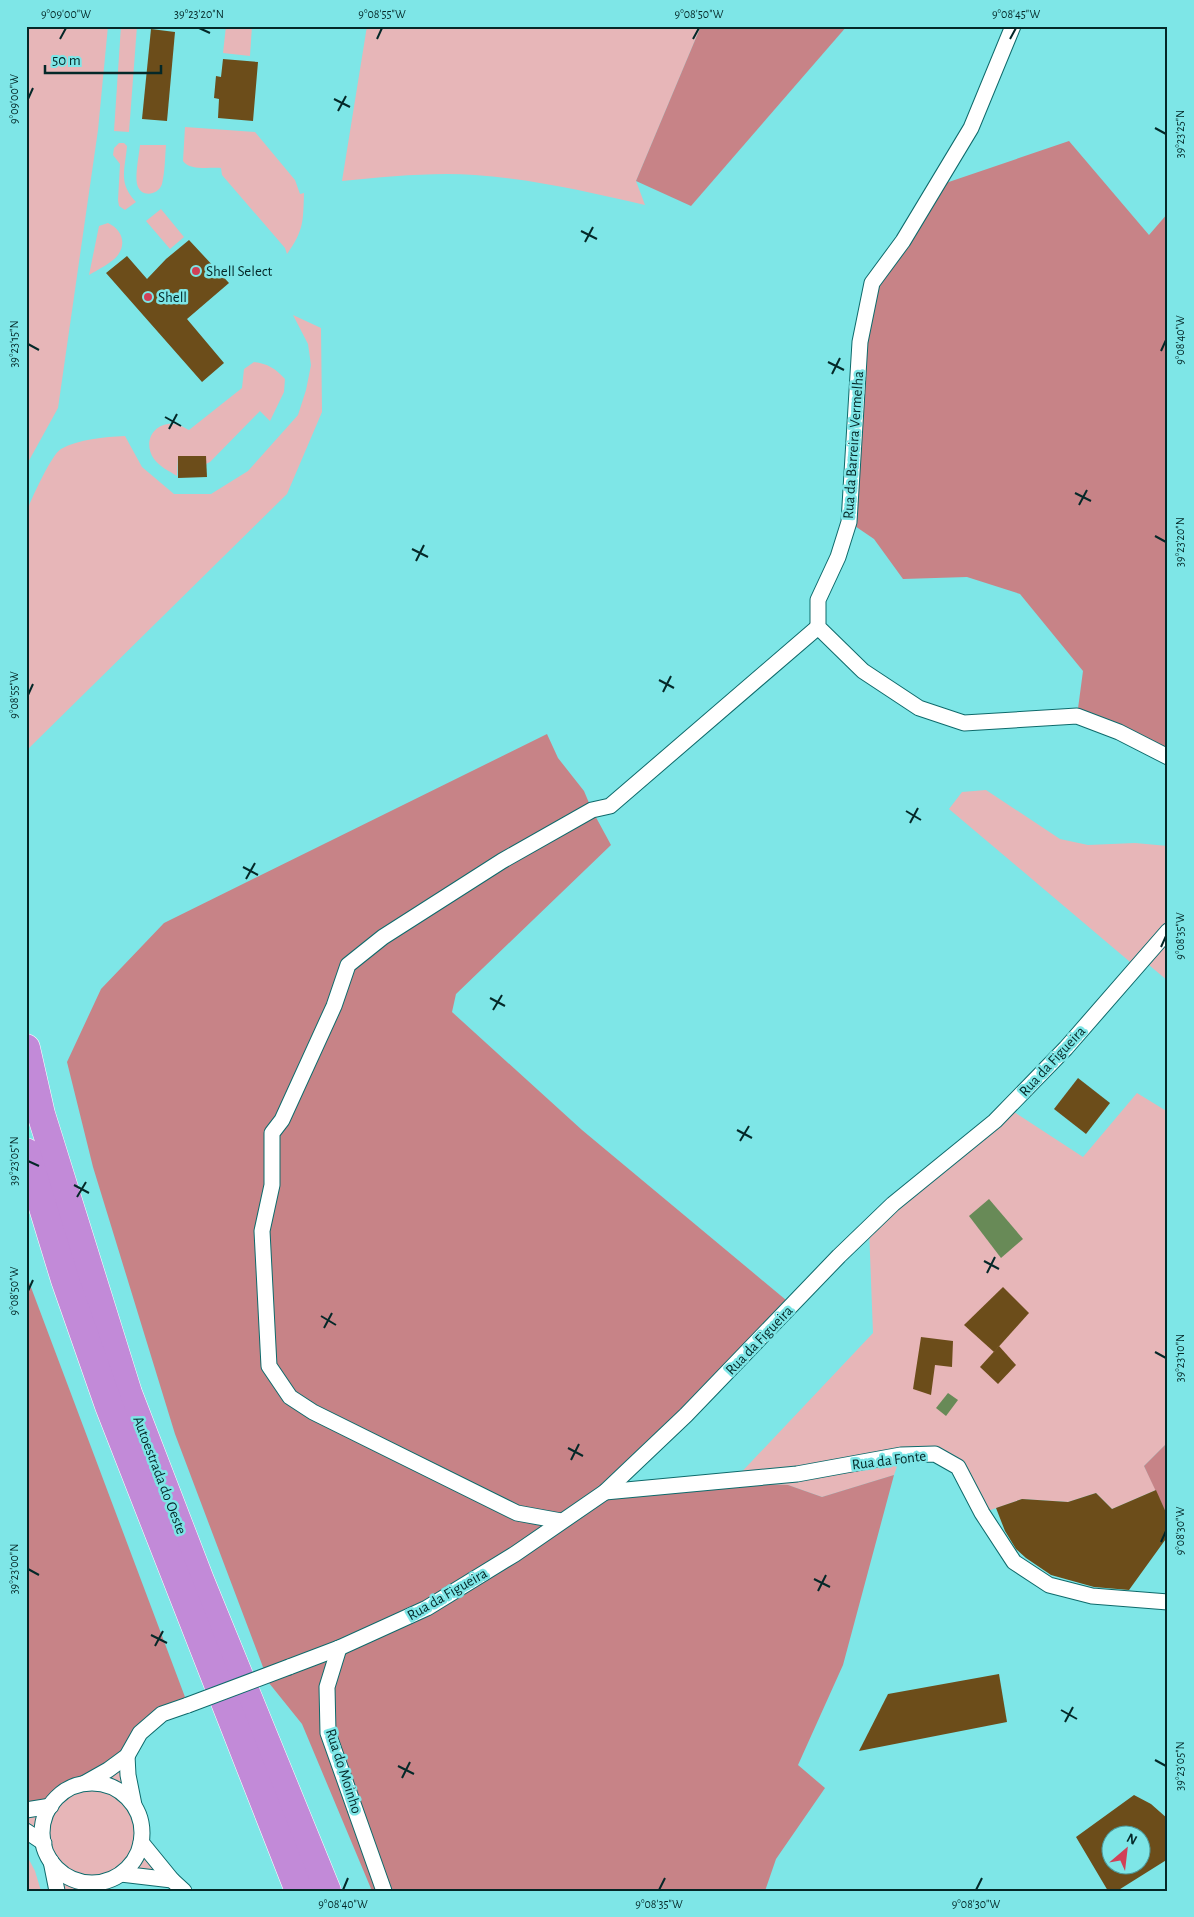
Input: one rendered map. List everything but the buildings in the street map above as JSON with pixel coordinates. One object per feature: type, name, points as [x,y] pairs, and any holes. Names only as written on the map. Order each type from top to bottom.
[{"type":"highway","name":"Autoestrada do Oeste","points":[[26,1048],[41,1114],[128,1393],[200,1580],[328,1891]]},
{"type":"highway","name":"Autoestrada do Oeste","points":[[26,1152],[65,1280],[109,1406],[298,1891]]},
{"type":"street","name":"Rua da Barreira Vermelha","points":[[818,627],[818,600],[838,557],[849,522],[860,342],[872,283],[903,241],[971,128],[1013,26]]},
{"type":"street","points":[[561,1521],[517,1513],[313,1412],[290,1397],[269,1366],[262,1231],[272,1185],[272,1133],[282,1120],[334,1006],[348,965],[384,937],[502,861],[592,810],[610,806],[818,627],[863,671],[919,708],[964,723],[1076,716],[1119,732],[1168,757]]},
{"type":"street","name":"Rua da Figueira","points":[[127,1756],[140,1733],[162,1714],[188,1706],[339,1648],[427,1608],[515,1554],[605,1492],[686,1415],[839,1256],[893,1204],[995,1121],[1066,1048],[1168,930]]},
{"type":"street","name":"Rua da Fonte","points":[[605,1492],[797,1474],[901,1455],[935,1454],[958,1467],[982,1514],[1014,1562],[1049,1585],[1092,1596],[1168,1602]]},
{"type":"street","name":"Rua do Moinho","points":[[339,1648],[327,1687],[328,1734],[384,1891]]},
{"type":"street","points":[[57,1891],[51,1861],[44,1843],[45,1817],[51,1806],[64,1792],[108,1770],[127,1756]]},
{"type":"street","points":[[51,1861],[61,1872],[74,1879],[97,1886],[121,1874],[134,1861],[141,1842],[142,1829],[140,1817],[134,1805],[128,1775],[127,1756]]},
{"type":"street","points":[[82,1784],[99,1784],[116,1789],[134,1805]]},
{"type":"street","points":[[26,1810],[51,1806]]},
{"type":"street","points":[[26,1831],[44,1843]]},
{"type":"street","points":[[141,1842],[172,1880],[184,1891]]},
{"type":"street","points":[[121,1874],[172,1880]]},
{"type":"shaded area","points":[[28,26],[108,26],[98,130],[58,408],[26,466],[26,44]]},
{"type":"shaded area","points":[[121,26],[137,26],[129,132],[114,131]]},
{"type":"shaded area","points":[[226,26],[252,26],[250,56],[223,53]]},
{"type":"shaded area","points":[[367,26],[701,26],[636,181],[645,205],[540,183],[475,175],[425,175],[342,181]]},
{"type":"shaded area","points":[[701,26],[847,26],[691,206],[636,181]]},
{"type":"shaded area","points":[[185,127],[255,132],[295,180],[300,194],[304,193],[303,219],[300,232],[287,254],[285,248],[222,175],[221,168],[200,168],[190,166],[183,161]]},
{"type":"shaded area","points":[[1069,141],[1149,235],[1168,213],[1168,757],[1077,716],[1083,671],[1020,594],[967,577],[903,579],[874,539],[849,522],[872,283],[934,187]]},
{"type":"shaded area","points":[[119,143],[124,143],[127,146],[124,176],[127,189],[136,202],[125,210],[119,206],[120,164],[113,155],[114,148]]},
{"type":"shaded area","points":[[140,145],[166,145],[162,184],[157,191],[149,194],[142,192],[137,184]]},
{"type":"shaded area","points":[[161,209],[184,237],[170,249],[146,221]]},
{"type":"shaded area","points":[[108,223],[121,236],[121,250],[112,261],[89,275],[99,226]]},
{"type":"shaded area","points":[[293,315],[321,328],[322,412],[287,494],[26,751],[26,513],[52,460],[61,449],[76,443],[100,438],[125,436],[142,467],[174,494],[211,494],[248,471],[298,415],[311,365],[308,344]]},
{"type":"shaded area","points":[[254,362],[271,367],[285,379],[284,392],[270,421],[260,411],[206,464],[206,458],[178,457],[177,476],[159,464],[154,459],[149,446],[152,434],[161,426],[167,424],[180,425],[189,430],[242,388],[244,369]]},
{"type":"shaded area","points":[[547,734],[558,758],[584,791],[611,845],[456,994],[452,1012],[582,1130],[792,1305],[605,1492],[712,1482],[788,1485],[822,1497],[894,1475],[843,1665],[798,1765],[825,1788],[776,1859],[765,1891],[372,1891],[302,1724],[269,1683],[175,1434],[93,1167],[67,1062],[101,989],[164,923]]},
{"type":"shaded area","points":[[986,790],[1060,839],[1088,845],[1135,843],[1168,846],[1168,981],[1143,960],[1136,967],[949,809],[962,792]]},
{"type":"shaded area","points":[[1137,1093],[1168,1112],[1168,1348],[1164,1350],[1168,1355],[1168,1442],[1144,1466],[1156,1490],[1112,1509],[1096,1493],[1068,1502],[1022,1499],[982,1513],[958,1467],[935,1454],[901,1455],[894,1475],[822,1497],[788,1485],[717,1482],[734,1480],[873,1333],[869,1228],[1008,1108],[1083,1157]]},
{"type":"shaded area","points":[[989,1199],[1023,1239],[1001,1258],[969,1216]]},
{"type":"shaded area","points":[[26,1274],[188,1705],[162,1714],[127,1756],[82,1784],[64,1792],[51,1806],[26,1810]]},
{"type":"shaded area","points":[[948,1393],[958,1400],[946,1416],[936,1408]]},
{"type":"shaded area","points":[[1168,1442],[1168,1517],[1144,1466]]},
{"type":"shaded area","points":[[126,1759],[129,1799],[111,1786],[89,1782]]},
{"type":"shaded area","points":[[84,1788],[102,1788],[119,1795],[132,1808],[139,1825],[139,1843],[132,1860],[119,1873],[102,1880],[84,1880],[67,1873],[54,1860],[47,1843],[47,1825],[54,1808],[67,1795]]},
{"type":"shaded area","points":[[47,1808],[41,1829],[42,1840],[26,1829],[26,1811]]},
{"type":"shaded area","points":[[141,1843],[169,1878],[121,1874],[136,1860]]},
{"type":"shaded area","points":[[26,1854],[35,1871],[41,1891],[26,1891]]},
{"type":"shaded area","points":[[54,1865],[64,1875],[79,1882],[99,1883],[90,1891],[59,1891]]},
{"type":"place","name":"Shell Select","points":[[196,271]]},
{"type":"place","name":"Shell","points":[[148,297]]}]
